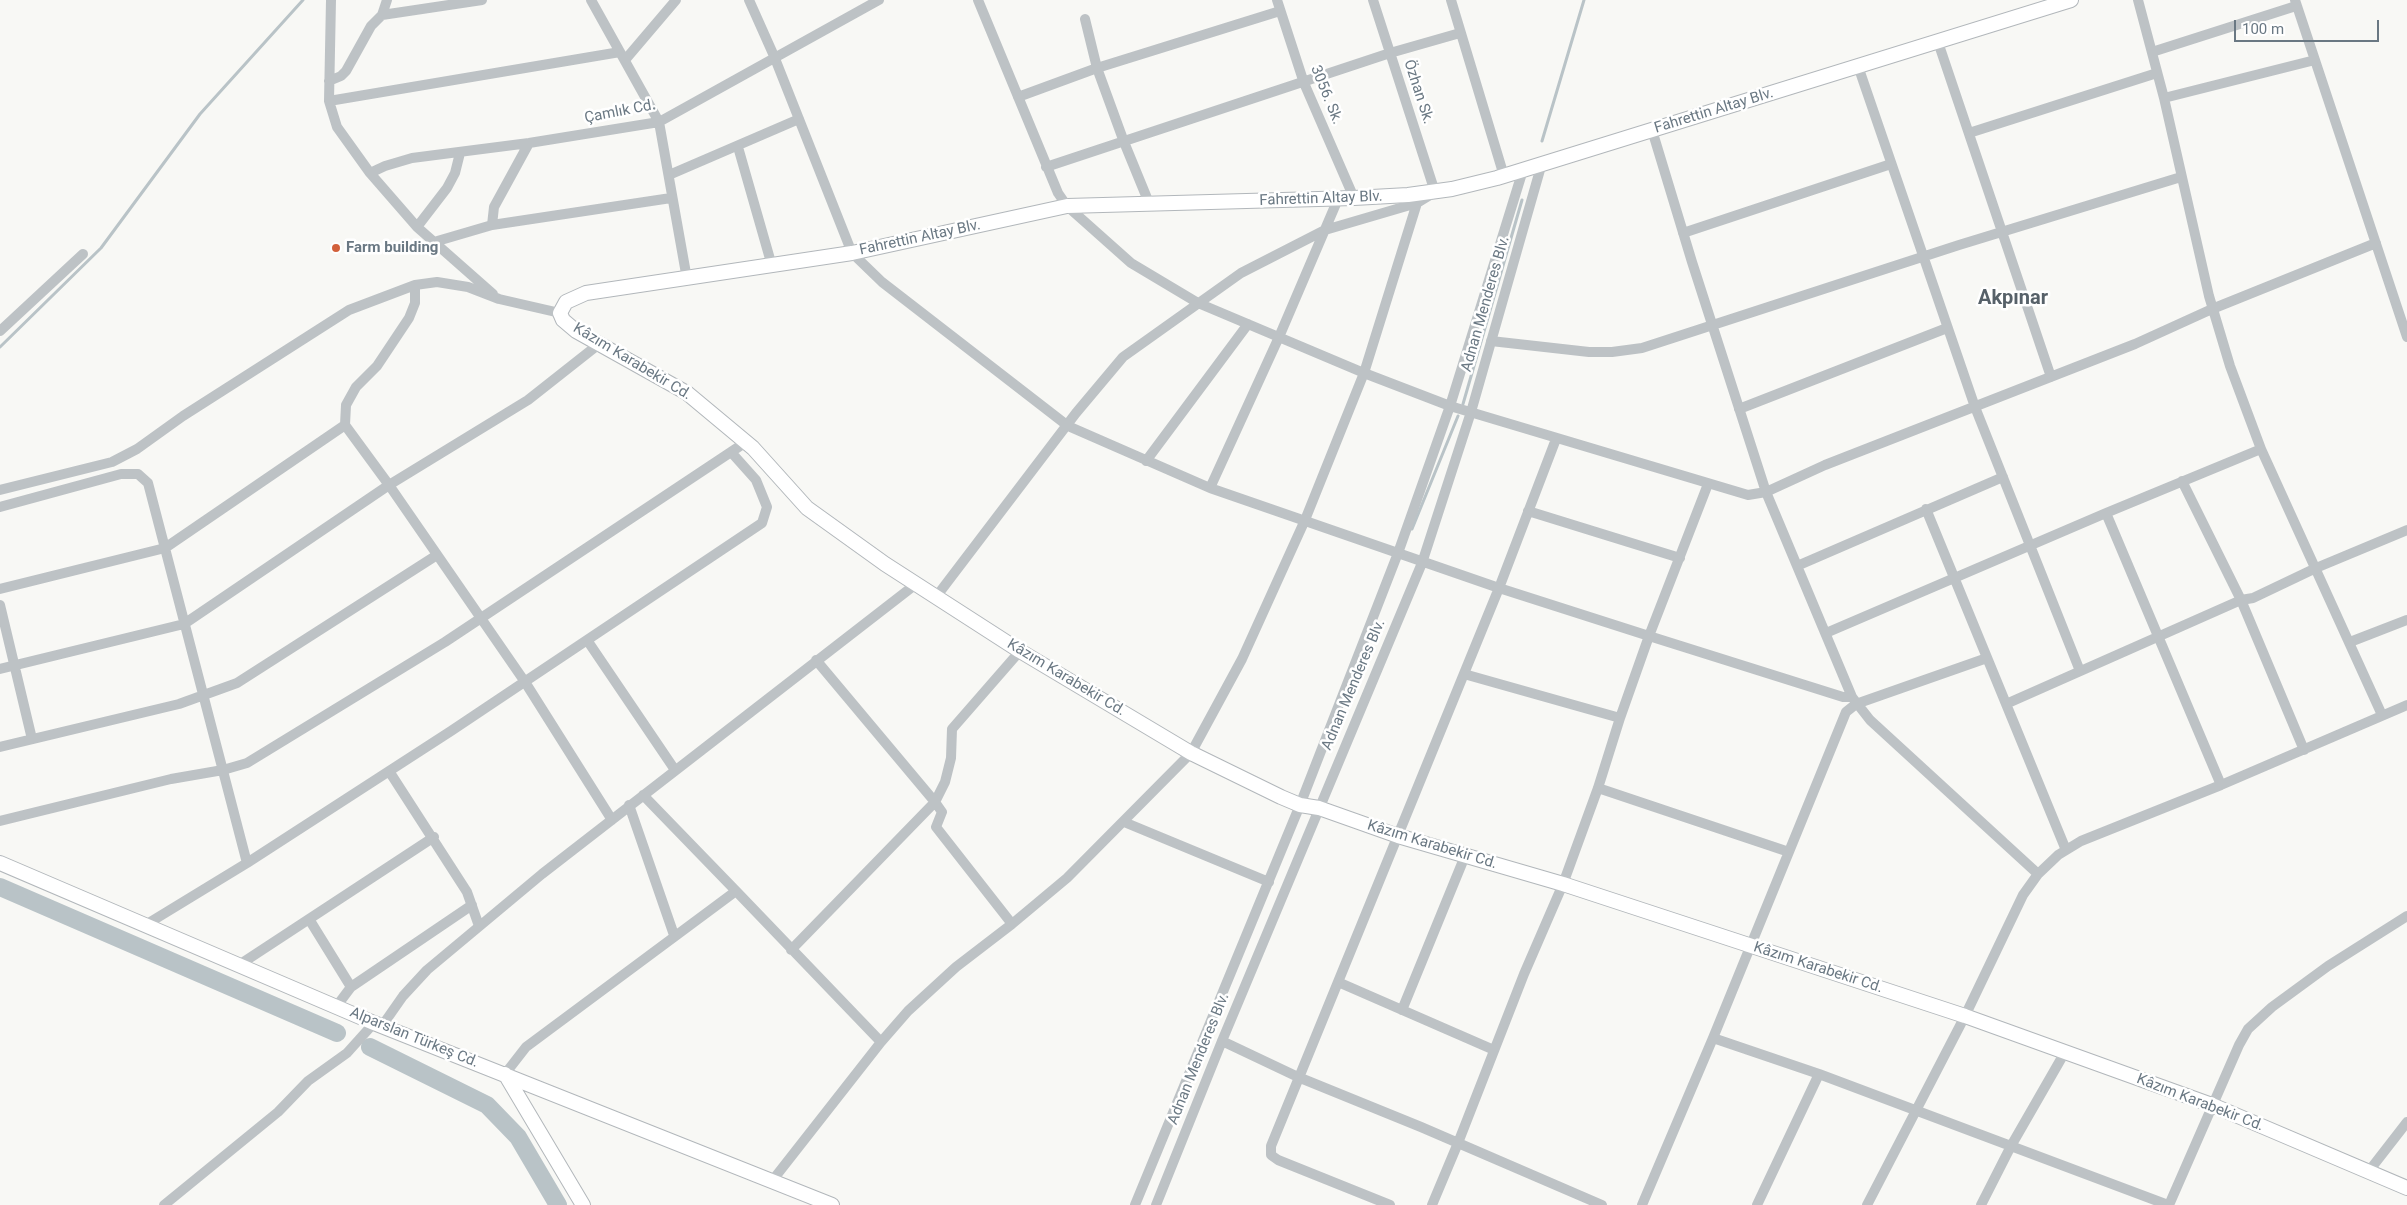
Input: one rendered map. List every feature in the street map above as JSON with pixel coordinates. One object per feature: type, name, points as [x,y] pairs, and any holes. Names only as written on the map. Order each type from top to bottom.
[{"type":"street","points":[[331,0],[329,100],[337,127],[370,172],[417,226],[499,299]]},
{"type":"street","points":[[329,81],[341,76],[346,71],[371,26],[382,15],[387,0]]},
{"type":"street","points":[[382,15],[482,0]]},
{"type":"street","points":[[591,0],[659,122],[687,279]]},
{"type":"street","points":[[329,100],[622,56],[676,0]]},
{"type":"street","points":[[749,0],[774,56],[852,253],[882,282],[1068,426],[1210,488],[1499,588],[1854,701]]},
{"type":"street","name":"Çamlık Cd.","points":[[370,172],[412,158],[529,143],[659,122],[774,56],[879,0]]},
{"type":"street","name":"3056. Sk.","points":[[1277,0],[1304,83],[1354,198]]},
{"type":"street","name":"Özhan Sk.","points":[[1373,0],[1435,192]]},
{"type":"street","points":[[1450,0],[1504,176]]},
{"type":"street","name":"Fahrettin Altay Blv.","points":[[560,313],[566,302],[586,293],[852,253],[1067,206],[1338,199],[1435,192],[1504,176],[2070,0]]},
{"type":"street","points":[[2138,0],[2164,98],[2212,309],[2261,449],[2382,716]]},
{"type":"street","points":[[981,1],[1058,193],[1067,206],[1131,263],[1198,303],[1364,373],[1450,406],[1748,495],[1766,492],[1825,465],[2135,344],[2212,309],[2376,243]]},
{"type":"street","points":[[2152,52],[2295,3],[2407,337]]},
{"type":"street","points":[[1018,97],[1097,68],[1280,11]]},
{"type":"street","points":[[1085,20],[1097,68],[1149,204]]},
{"type":"street","points":[[1046,167],[1390,53],[1460,33]]},
{"type":"street","points":[[1938,42],[2051,377]]},
{"type":"street","points":[[2164,98],[2315,60]]},
{"type":"street","points":[[1858,66],[1975,407],[2080,671]]},
{"type":"street","points":[[1969,133],[2158,73]]},
{"type":"street","points":[[668,175],[738,147],[799,118]]},
{"type":"street","points":[[1652,130],[1766,492],[1854,701],[1870,720],[2038,874]]},
{"type":"street","points":[[492,225],[494,208],[529,143]]},
{"type":"street","points":[[738,147],[772,266]]},
{"type":"street","points":[[417,226],[447,188],[455,174],[460,153]]},
{"type":"street","name":"Adnan Menderes Blv.","points":[[1156,1205],[1222,1041],[1422,562],[1470,412],[1542,163]]},
{"type":"street","points":[[1683,233],[1891,164]]},
{"type":"street","name":"Adnan Menderes Blv.","points":[[1135,1205],[1269,882],[1398,553],[1450,406],[1523,170]]},
{"type":"street","points":[[1491,340],[1589,352],[1612,352],[1642,348],[1713,327],[1922,257],[2181,177]]},
{"type":"street","points":[[936,597],[1123,357],[1240,273],[1325,230],[1417,203],[1435,192]]},
{"type":"street","points":[[434,242],[492,225],[672,198]]},
{"type":"street","points":[[1210,488],[1279,337],[1338,199]]},
{"type":"street","points":[[772,1181],[881,1042],[931,988],[1067,878],[1191,753],[1242,659],[1305,520],[1364,373],[1417,203]]},
{"type":"street","points":[[0,331],[83,254]]},
{"type":"street","points":[[0,490],[112,462],[137,449],[183,416],[349,310],[416,285],[437,282],[468,287],[499,299],[560,313]]},
{"type":"street","points":[[416,285],[415,302],[409,318],[377,366],[356,386],[346,405],[345,425],[389,485],[525,682],[612,820]]},
{"type":"street","name":"Kâzım Karabekir Cd.","points":[[560,313],[563,320],[576,331],[687,393],[746,442],[807,508],[916,584],[1020,651],[1191,753],[1300,805],[1319,808],[1398,836],[1563,884],[1965,1016],[2212,1106],[2407,1188]]},
{"type":"street","points":[[1146,461],[1248,324]]},
{"type":"street","points":[[1739,409],[1947,328]]},
{"type":"street","points":[[0,669],[184,624],[389,485],[528,400],[599,344]]},
{"type":"street","points":[[0,589],[165,548],[345,425]]},
{"type":"street","points":[[1390,1205],[1274,1158],[1270,1152],[1272,1142],[1499,588],[1556,439]]},
{"type":"street","points":[[0,821],[170,779],[223,770],[247,763],[481,617],[746,442]]},
{"type":"street","points":[[1826,633],[2106,512],[2261,449]]},
{"type":"street","points":[[148,924],[247,863],[389,771],[762,523],[767,507],[756,480],[731,452]]},
{"type":"street","points":[[0,507],[121,474],[138,474],[148,483],[247,863]]},
{"type":"street","points":[[1797,566],[2003,477]]},
{"type":"street","points":[[2182,481],[2241,600],[2304,750]]},
{"type":"street","points":[[25,484],[28,500]]},
{"type":"street","points":[[1432,1205],[1524,974],[1563,884],[1598,788],[1649,636],[1708,484]]},
{"type":"street","points":[[1926,509],[2066,850]]},
{"type":"street","points":[[1528,511],[1680,558]]},
{"type":"street","points":[[2106,512],[2221,785]]},
{"type":"street","points":[[2006,704],[2241,600],[2253,598],[2316,568],[2407,530]]},
{"type":"street","points":[[0,746],[179,704],[237,683],[437,555]]},
{"type":"street","points":[[164,1205],[278,1112],[308,1081],[347,1053],[378,1025],[427,970],[479,926],[612,820],[628,805],[916,584]]},
{"type":"street","points":[[0,605],[32,739]]},
{"type":"street","points":[[2350,642],[2407,620]]},
{"type":"street","points":[[587,640],[675,770]]},
{"type":"street","points":[[791,950],[935,802],[945,782],[951,758],[952,729],[1020,651]]},
{"type":"street","points":[[1642,1205],[1713,1038],[1844,716],[1849,708],[1854,701],[1987,658]]},
{"type":"street","points":[[816,660],[935,802],[942,812],[936,827],[1012,924]]},
{"type":"street","points":[[1464,674],[1620,718]]},
{"type":"street","points":[[1867,1205],[1965,1016],[2023,895],[2038,874],[2066,850],[2080,841],[2221,785],[2407,705]]},
{"type":"street","points":[[389,771],[434,838],[467,892],[479,926]]},
{"type":"street","points":[[1598,788],[1789,852]]},
{"type":"street","points":[[643,795],[881,1042]]},
{"type":"street","points":[[628,805],[674,935]]},
{"type":"street","points":[[1124,822],[1269,882]]},
{"type":"street","points":[[239,965],[434,838]]},
{"type":"street","points":[[1402,1010],[1465,856]]},
{"type":"street","name":"Alparslan Türkeş Cd.","points":[[0,863],[148,924],[378,1025],[832,1205]]},
{"type":"street","points":[[583,1205],[505,1074],[526,1047],[674,935],[736,892]]},
{"type":"street","points":[[336,1007],[351,987],[472,905]]},
{"type":"street","points":[[1713,1038],[1819,1074],[2168,1205],[2239,1044],[2259,1017],[2328,966],[2407,916]]},
{"type":"street","points":[[309,919],[351,987]]},
{"type":"street","points":[[1338,982],[1494,1050]]},
{"type":"street","points":[[1222,1041],[1298,1077],[1602,1205]]},
{"type":"street","points":[[1981,1205],[2011,1146],[2065,1052]]},
{"type":"street","points":[[1758,1205],[1819,1074]]},
{"type":"street","points":[[2369,1171],[2407,1122]]},
{"type":"waterway","points":[[0,347],[101,248],[200,114],[303,0]]},
{"type":"waterway","points":[[1542,141],[1584,0]]},
{"type":"waterway","points":[[1463,404],[1522,200]]},
{"type":"waterway","points":[[1412,529],[1458,416]]},
{"type":"waterway","points":[[0,887],[337,1033]]},
{"type":"waterway","points":[[370,1047],[487,1105],[518,1137],[558,1205]]},
{"type":"place","name":"Farm building","points":[[336,248]]},
{"type":"district","name":"Akpınar","points":[[2013,299]]}]
